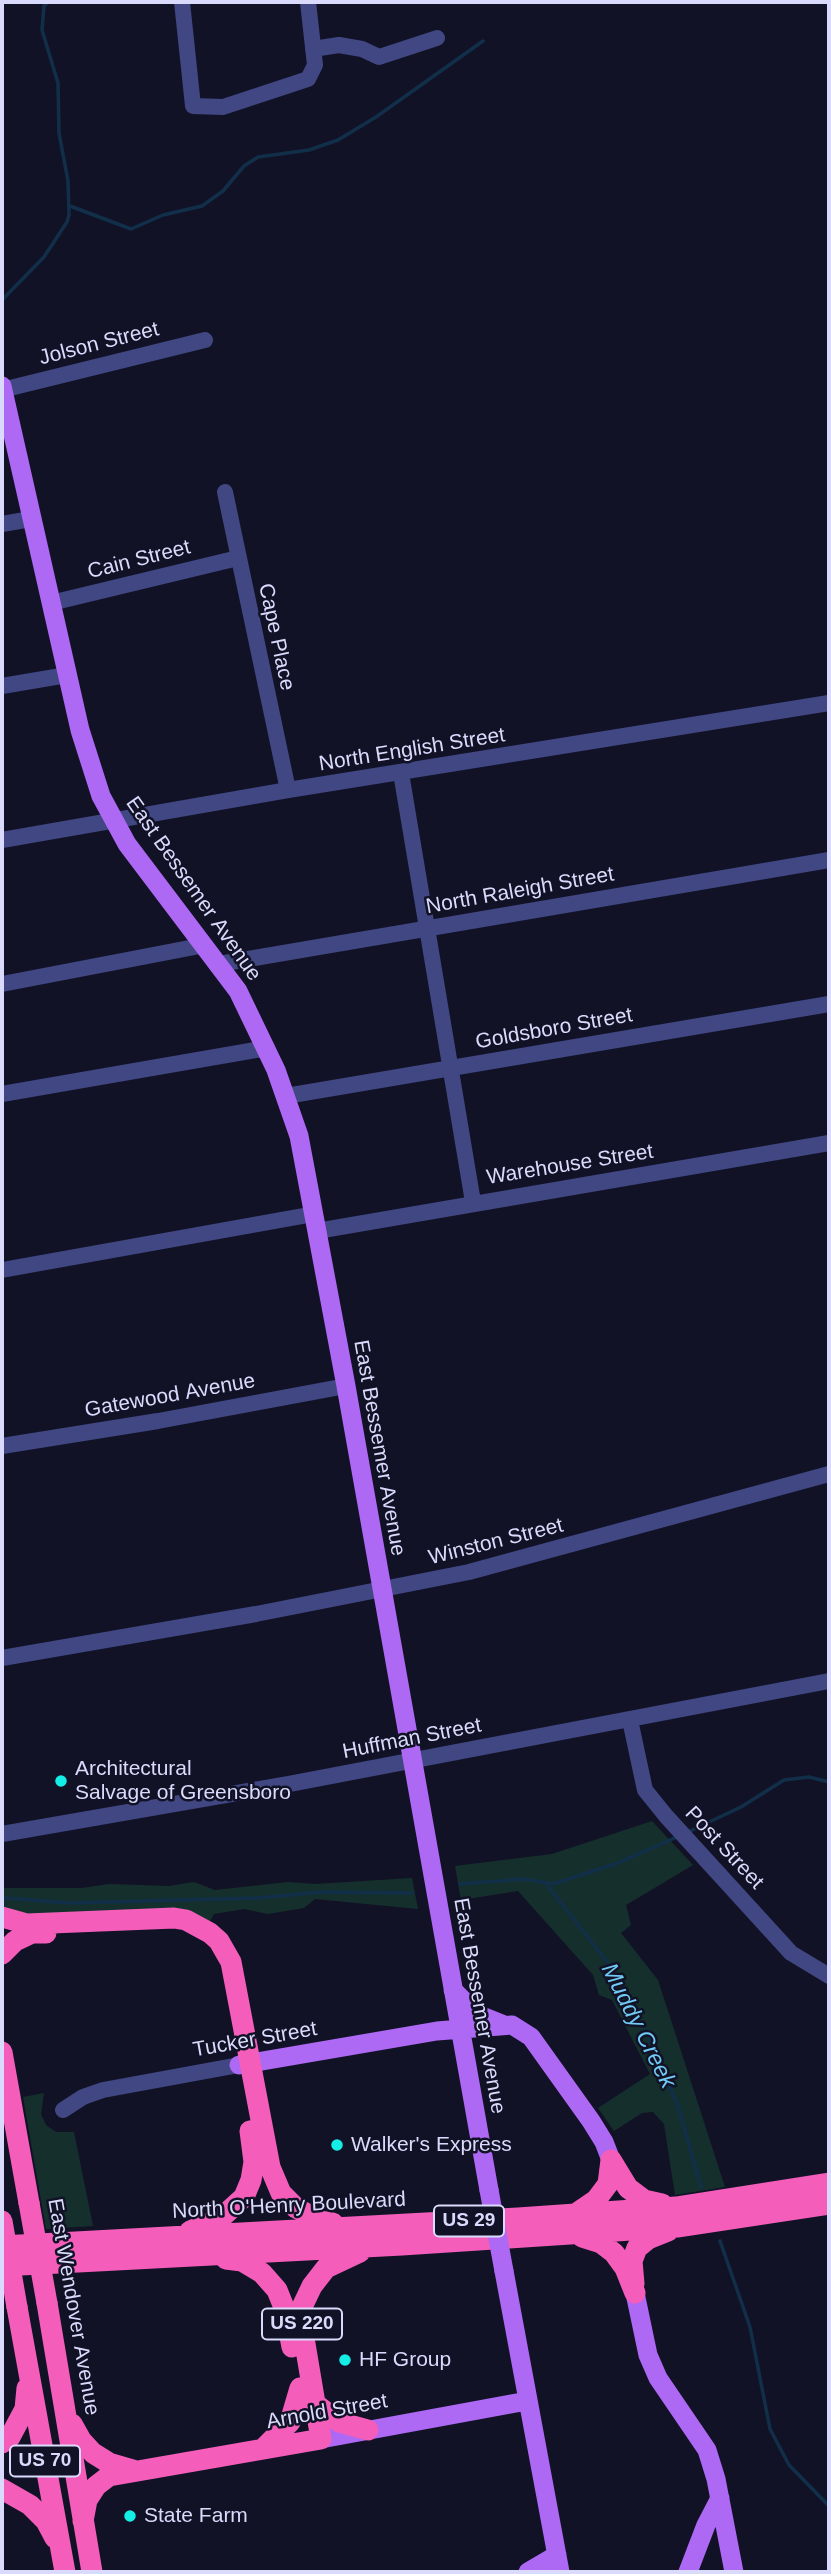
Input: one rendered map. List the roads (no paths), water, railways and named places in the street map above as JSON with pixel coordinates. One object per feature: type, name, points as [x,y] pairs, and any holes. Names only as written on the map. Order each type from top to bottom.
[{"type":"highway","points":[[2,1917],[27,1924],[187,1920],[219,1941],[231,1962],[245,2065],[254,2162],[248,2189],[244,2197],[222,2217],[195,2230],[161,2238]]},
{"type":"highway","points":[[2,1954],[15,1941],[32,1933],[176,1930],[190,1934],[209,1947],[220,1963],[270,2167],[281,2193],[296,2208],[321,2221],[363,2227]]},
{"type":"highway","name":"East Wendover Avenue","points":[[2,2052],[67,2415],[92,2572]]},
{"type":"highway","points":[[611,2160],[628,2188],[644,2200],[677,2217],[638,2248],[632,2261],[635,2293]]},
{"type":"highway","points":[[611,2160],[608,2184],[574,2224],[614,2253],[625,2269],[635,2293]]},
{"type":"highway","name":"North O'Henry Boulevard","points":[[677,2217],[829,2183]]},
{"type":"highway","name":"North O'Henry Boulevard","points":[[2,2266],[374,2246],[574,2224],[829,2204]]},
{"type":"highway","name":"US 70","points":[[2,2221],[64,2562]]},
{"type":"highway","name":"North O'Henry Boulevard","points":[[2,2246],[363,2227],[574,2224]]},
{"type":"highway","name":"US 220","points":[[316,2440],[306,2395],[302,2307],[312,2286],[326,2268],[374,2246]]},
{"type":"highway","points":[[203,2255],[242,2261],[262,2273],[277,2290],[285,2310],[306,2395],[339,2421],[368,2430]]},
{"type":"highway","points":[[2,2443],[10,2437],[25,2409],[29,2372]]},
{"type":"highway","points":[[263,2449],[290,2422],[306,2395]]},
{"type":"highway","points":[[67,2415],[81,2440],[93,2453],[109,2463],[135,2471]]},
{"type":"highway","name":"Arnold Street","points":[[83,2521],[88,2500],[96,2486],[109,2476],[316,2440]]},
{"type":"highway","points":[[2,2489],[30,2505],[46,2521],[64,2562]]},
{"type":"main road","name":"East Bessemer Avenue","points":[[2,388],[92,774],[114,821],[140,862],[238,991],[267,1048],[299,1136],[527,2401],[559,2564]]},
{"type":"main road","points":[[453,1990],[477,2014],[503,2025],[519,2028],[531,2037],[591,2121],[611,2160]]},
{"type":"main road","name":"Tucker Street","points":[[245,2065],[437,2031],[503,2025]]},
{"type":"main road","points":[[635,2293],[648,2355],[658,2378],[707,2451],[720,2498],[734,2572]]},
{"type":"main road","name":"Arnold Street","points":[[316,2440],[527,2401]]},
{"type":"main road","points":[[688,2572],[706,2525],[720,2498]]},
{"type":"main road","points":[[528,2572],[559,2564]]},
{"type":"street","points":[[182,2],[193,106],[223,107],[308,79],[315,65],[308,2]]},
{"type":"street","points":[[313,49],[339,45],[379,57],[437,38]]},
{"type":"street","name":"Jolson Street","points":[[2,388],[205,340]]},
{"type":"street","name":"Cape Place","points":[[225,492],[288,790]]},
{"type":"street","points":[[2,524],[31,519]]},
{"type":"street","name":"Cain Street","points":[[51,603],[238,558]]},
{"type":"street","points":[[2,686],[67,675]]},
{"type":"street","name":"North English Street","points":[[2,840],[288,790],[829,703]]},
{"type":"street","points":[[401,773],[473,1202]]},
{"type":"street","name":"North Raleigh Street","points":[[219,964],[829,860]]},
{"type":"street","points":[[2,984],[205,945]]},
{"type":"street","name":"Goldsboro Street","points":[[286,1096],[829,1004]]},
{"type":"street","points":[[2,1094],[267,1048]]},
{"type":"street","name":"Warehouse Street","points":[[2,1270],[315,1222],[473,1202],[829,1143]]},
{"type":"street","name":"Gatewood Avenue","points":[[2,1446],[158,1421],[346,1386]]},
{"type":"street","name":"Winston Street","points":[[2,1658],[381,1590],[506,1563],[829,1474]]},
{"type":"street","name":"Huffman Street","points":[[2,1834],[630,1720],[829,1681]]},
{"type":"street","name":"Post Street","points":[[630,1720],[645,1790],[791,1952],[829,1976]]},
{"type":"street","name":"Tucker Street","points":[[63,2110],[83,2097],[103,2090],[245,2065]]},
{"type":"waterway","points":[[2,300],[44,257],[69,215],[68,181],[59,133],[58,83],[42,30],[44,6],[48,2]]},
{"type":"waterway","points":[[70,206],[131,229],[163,215],[202,206],[223,191],[244,166],[258,157],[309,150],[338,140],[376,117],[483,41]]},
{"type":"waterway","points":[[686,1833],[741,1807],[784,1780],[809,1777],[829,1782]]},
{"type":"waterway","points":[[460,1884],[524,1879],[553,1884],[618,1863],[679,1836]]},
{"type":"waterway","name":"Muddy Creek","points":[[547,1885],[612,1968],[647,2034],[678,2106],[701,2187]]},
{"type":"waterway","name":"Muddy Creek","points":[[5,1898],[70,1903],[257,1898],[322,1892],[412,1893]]},
{"type":"waterway","name":"Muddy Creek","points":[[720,2241],[750,2327],[770,2429],[789,2465],[829,2506]]},
{"type":"place","name":"Architectural Salvage of Greensboro","points":[[61,1781]]},
{"type":"place","name":"Walker's Express","points":[[337,2145]]},
{"type":"place","name":"HF Group","points":[[345,2360]]},
{"type":"place","name":"State Farm","points":[[130,2516]]}]
